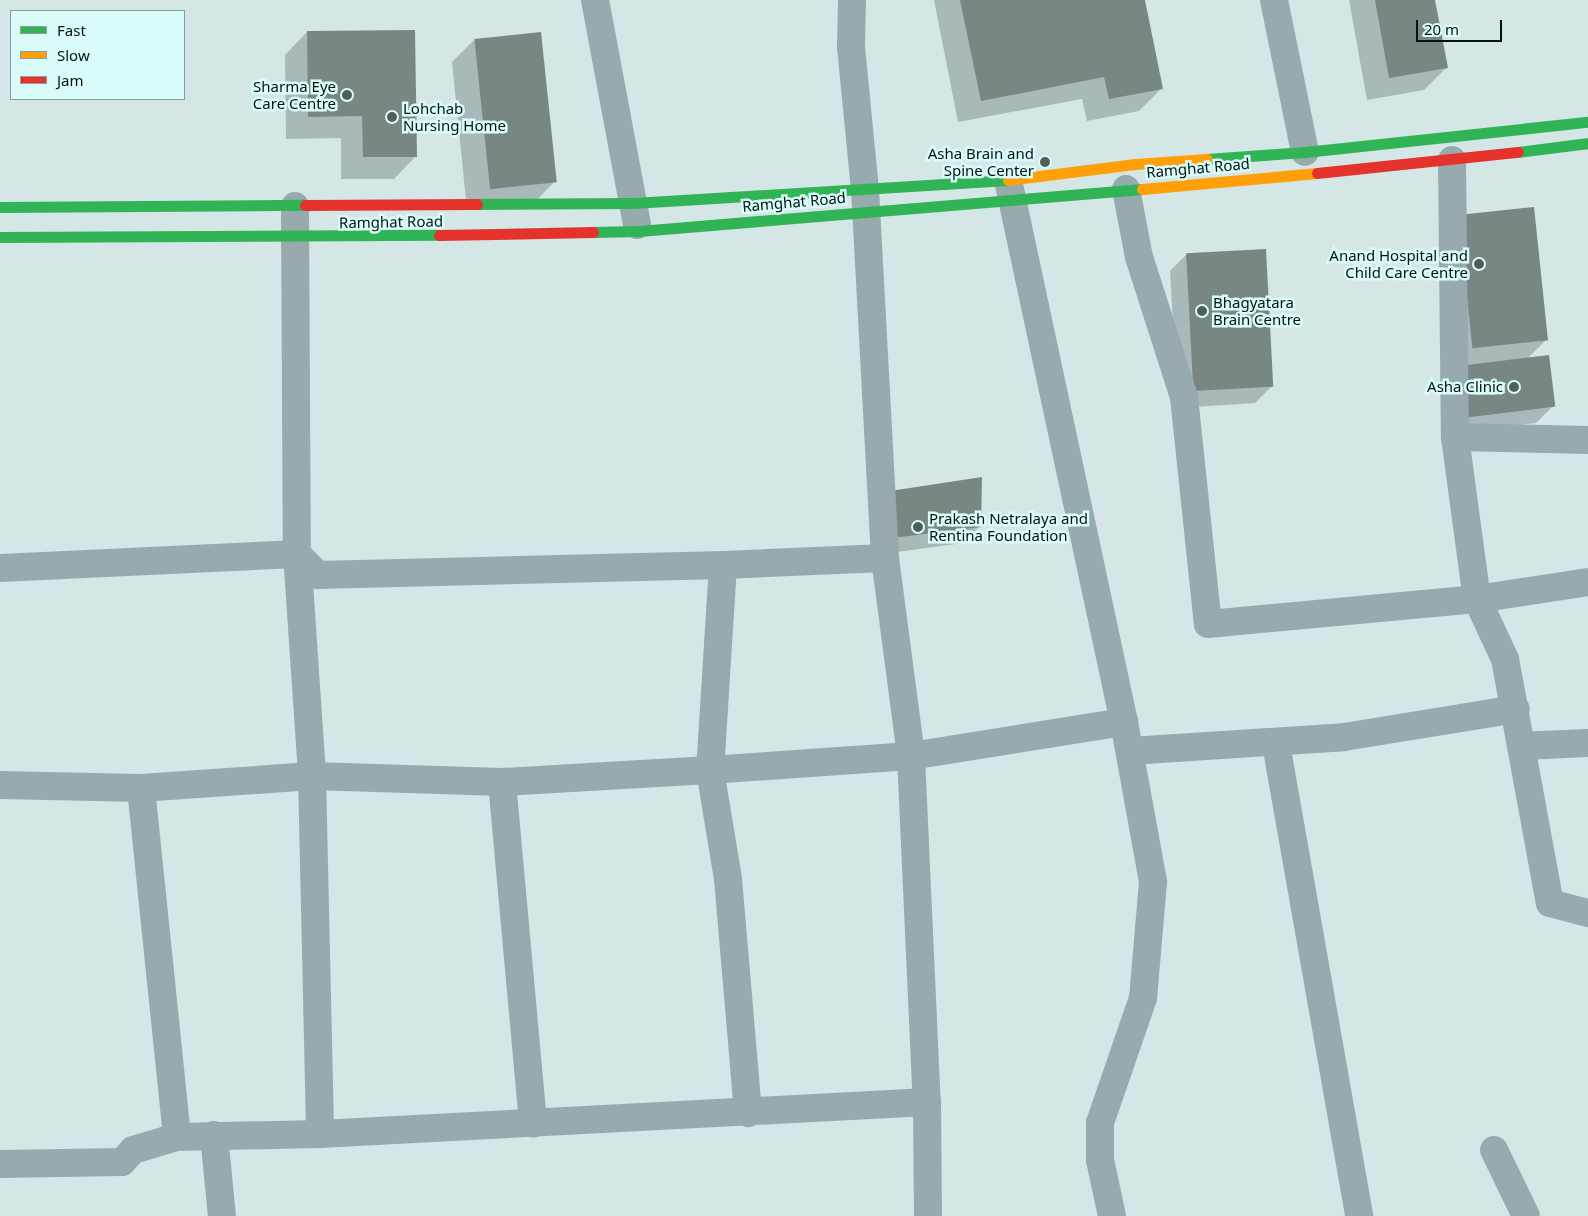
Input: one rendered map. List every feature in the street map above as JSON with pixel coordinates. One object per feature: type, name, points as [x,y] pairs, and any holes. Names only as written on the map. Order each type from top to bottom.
[{"type":"main road","name":"Ramghat Road","points":[[0,237],[295,238],[639,231],[866,200],[1010,190],[1135,164],[1305,152],[1588,122]]},
{"type":"main road","name":"Ramghat Road","points":[[0,207],[866,200],[1010,190],[1126,189],[1452,160],[1588,143]]},
{"type":"street","points":[[595,0],[639,231]]},
{"type":"street","points":[[852,0],[851,47],[866,200],[885,558],[911,756],[927,1102],[928,1216]]},
{"type":"street","points":[[1274,0],[1305,152]]},
{"type":"street","points":[[1452,160],[1455,437],[1477,599],[1505,659],[1516,709],[1550,903],[1588,913]]},
{"type":"street","points":[[1126,189],[1139,257],[1184,397],[1208,624],[1477,599],[1588,582]]},
{"type":"street","points":[[1010,190],[1124,722],[1153,882],[1143,998],[1100,1123],[1100,1160],[1112,1216]]},
{"type":"street","points":[[295,206],[297,554],[312,776],[320,1134]]},
{"type":"street","points":[[1455,437],[1588,440]]},
{"type":"street","points":[[0,568],[297,554],[318,575],[885,558]]},
{"type":"street","points":[[723,564],[710,770],[728,879],[748,1113]]},
{"type":"street","points":[[1130,752],[1276,744],[1371,734],[1516,709]]},
{"type":"street","points":[[0,786],[141,788],[312,776],[502,782],[911,756],[1124,722]]},
{"type":"street","points":[[1276,744],[1359,1216]]},
{"type":"street","points":[[1521,746],[1588,744]]},
{"type":"street","points":[[502,782],[533,1124]]},
{"type":"street","points":[[141,788],[177,1137]]},
{"type":"street","points":[[0,1164],[122,1162],[133,1150],[177,1137],[320,1134],[748,1113],[927,1102]]},
{"type":"street","points":[[214,1135],[222,1216]]},
{"type":"street","points":[[1494,1150],[1526,1216]]},
{"type":"building","points":[[960,0],[1145,0],[1163,89],[1109,99],[1104,77],[981,101]]},
{"type":"building","points":[[1375,0],[1435,0],[1448,68],[1389,78]]},
{"type":"building","points":[[415,30],[417,157],[363,157],[362,116],[308,117],[307,31]]},
{"type":"building","points":[[541,32],[557,182],[490,189],[474,39]]},
{"type":"building","points":[[1534,207],[1548,340],[1472,348],[1458,215]]},
{"type":"building","points":[[1266,249],[1273,387],[1193,391],[1186,253]]},
{"type":"building","points":[[1549,355],[1555,407],[1467,417],[1461,366]]},
{"type":"building","points":[[982,477],[981,527],[892,538],[890,491]]},
{"type":"traffic: fast","points":[[1207,159],[1305,152],[1588,122]]},
{"type":"traffic: fast","points":[[1518,152],[1588,143]]},
{"type":"traffic: fast","points":[[477,204],[633,203],[1008,180]]},
{"type":"traffic: fast","points":[[593,232],[639,231],[1142,189]]},
{"type":"traffic: fast","points":[[0,207],[305,205]]},
{"type":"traffic: fast","points":[[0,237],[439,235]]},
{"type":"traffic: slow","points":[[1008,180],[1135,164],[1207,159]]},
{"type":"traffic: slow","points":[[1142,189],[1317,173]]},
{"type":"traffic: jam","points":[[1317,173],[1518,152]]},
{"type":"traffic: jam","points":[[305,205],[477,204]]},
{"type":"traffic: jam","points":[[439,235],[593,232]]},
{"type":"place","name":"Sharma Eye Care Centre","points":[[347,95]]},
{"type":"place","name":"Lohchab Nursing Home","points":[[392,117]]},
{"type":"place","name":"Asha Brain and Spine Center","points":[[1045,162]]},
{"type":"place","name":"Anand Hospital and Child Care Centre","points":[[1479,264]]},
{"type":"place","name":"Bhagyatara Brain Centre","points":[[1202,311]]},
{"type":"place","name":"Asha Clinic","points":[[1514,387]]},
{"type":"place","name":"Prakash Netralaya and Rentina Foundation","points":[[918,527]]}]
